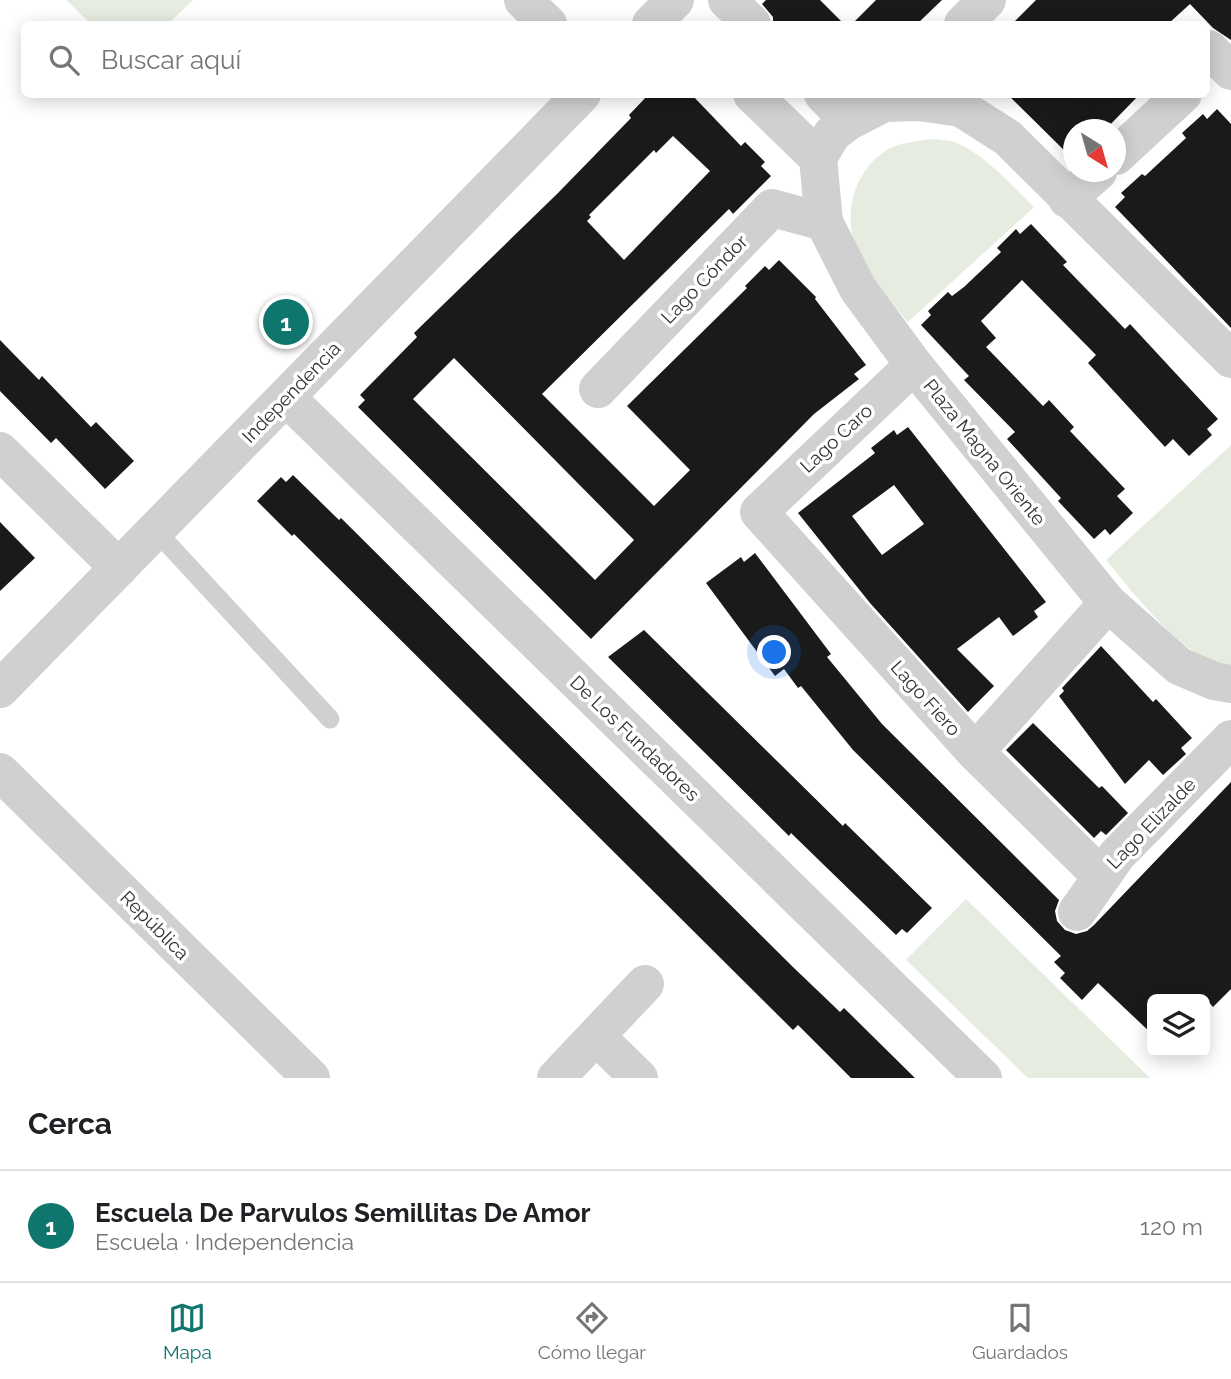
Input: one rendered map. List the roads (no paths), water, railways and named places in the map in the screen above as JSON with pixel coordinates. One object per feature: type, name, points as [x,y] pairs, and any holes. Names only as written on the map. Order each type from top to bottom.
[{"type":"street","points":[[523,0],[545,21]]},
{"type":"street","points":[[727,0],[749,21]]},
{"type":"street","points":[[966,21],[987,0]]},
{"type":"street","name":"Independencia","points":[[1,685],[156,531],[578,98]]},
{"type":"street","points":[[756,98],[818,158],[832,134],[849,121],[884,103],[920,98],[961,108],[1008,138],[1231,359]]},
{"type":"street","points":[[826,98],[849,121]]},
{"type":"street","points":[[1126,146],[1180,98]]},
{"type":"street","name":"Plaza Magna Oriente","points":[[818,158],[824,222],[859,289],[914,365],[1108,603],[1179,666],[1214,681],[1231,684]]},
{"type":"street","points":[[1068,199],[1087,182]]},
{"type":"street","name":"Lago Cóndor","points":[[600,392],[772,208],[824,222]]},
{"type":"street","name":"Lago Caro","points":[[759,512],[914,365]]},
{"type":"street","name":"De Los Fundadores","points":[[286,397],[983,1078]]},
{"type":"street","points":[[0,451],[119,568]]},
{"type":"street","name":"Lago Fiero","points":[[759,512],[975,752],[1101,876]]},
{"type":"street","points":[[975,752],[1108,603]]},
{"type":"street","name":"Lago Elizalde","points":[[1077,912],[1117,855],[1231,739]]},
{"type":"street","name":"República","points":[[0,772],[311,1078]]},
{"type":"street","points":[[556,1078],[645,984]]},
{"type":"street","points":[[596,1036],[639,1078]]},
{"type":"lane","points":[[156,531],[330,719]]},
{"type":"place","name":"Escuela De Parvulos Semillitas De Amor","points":[[286,322]]}]
